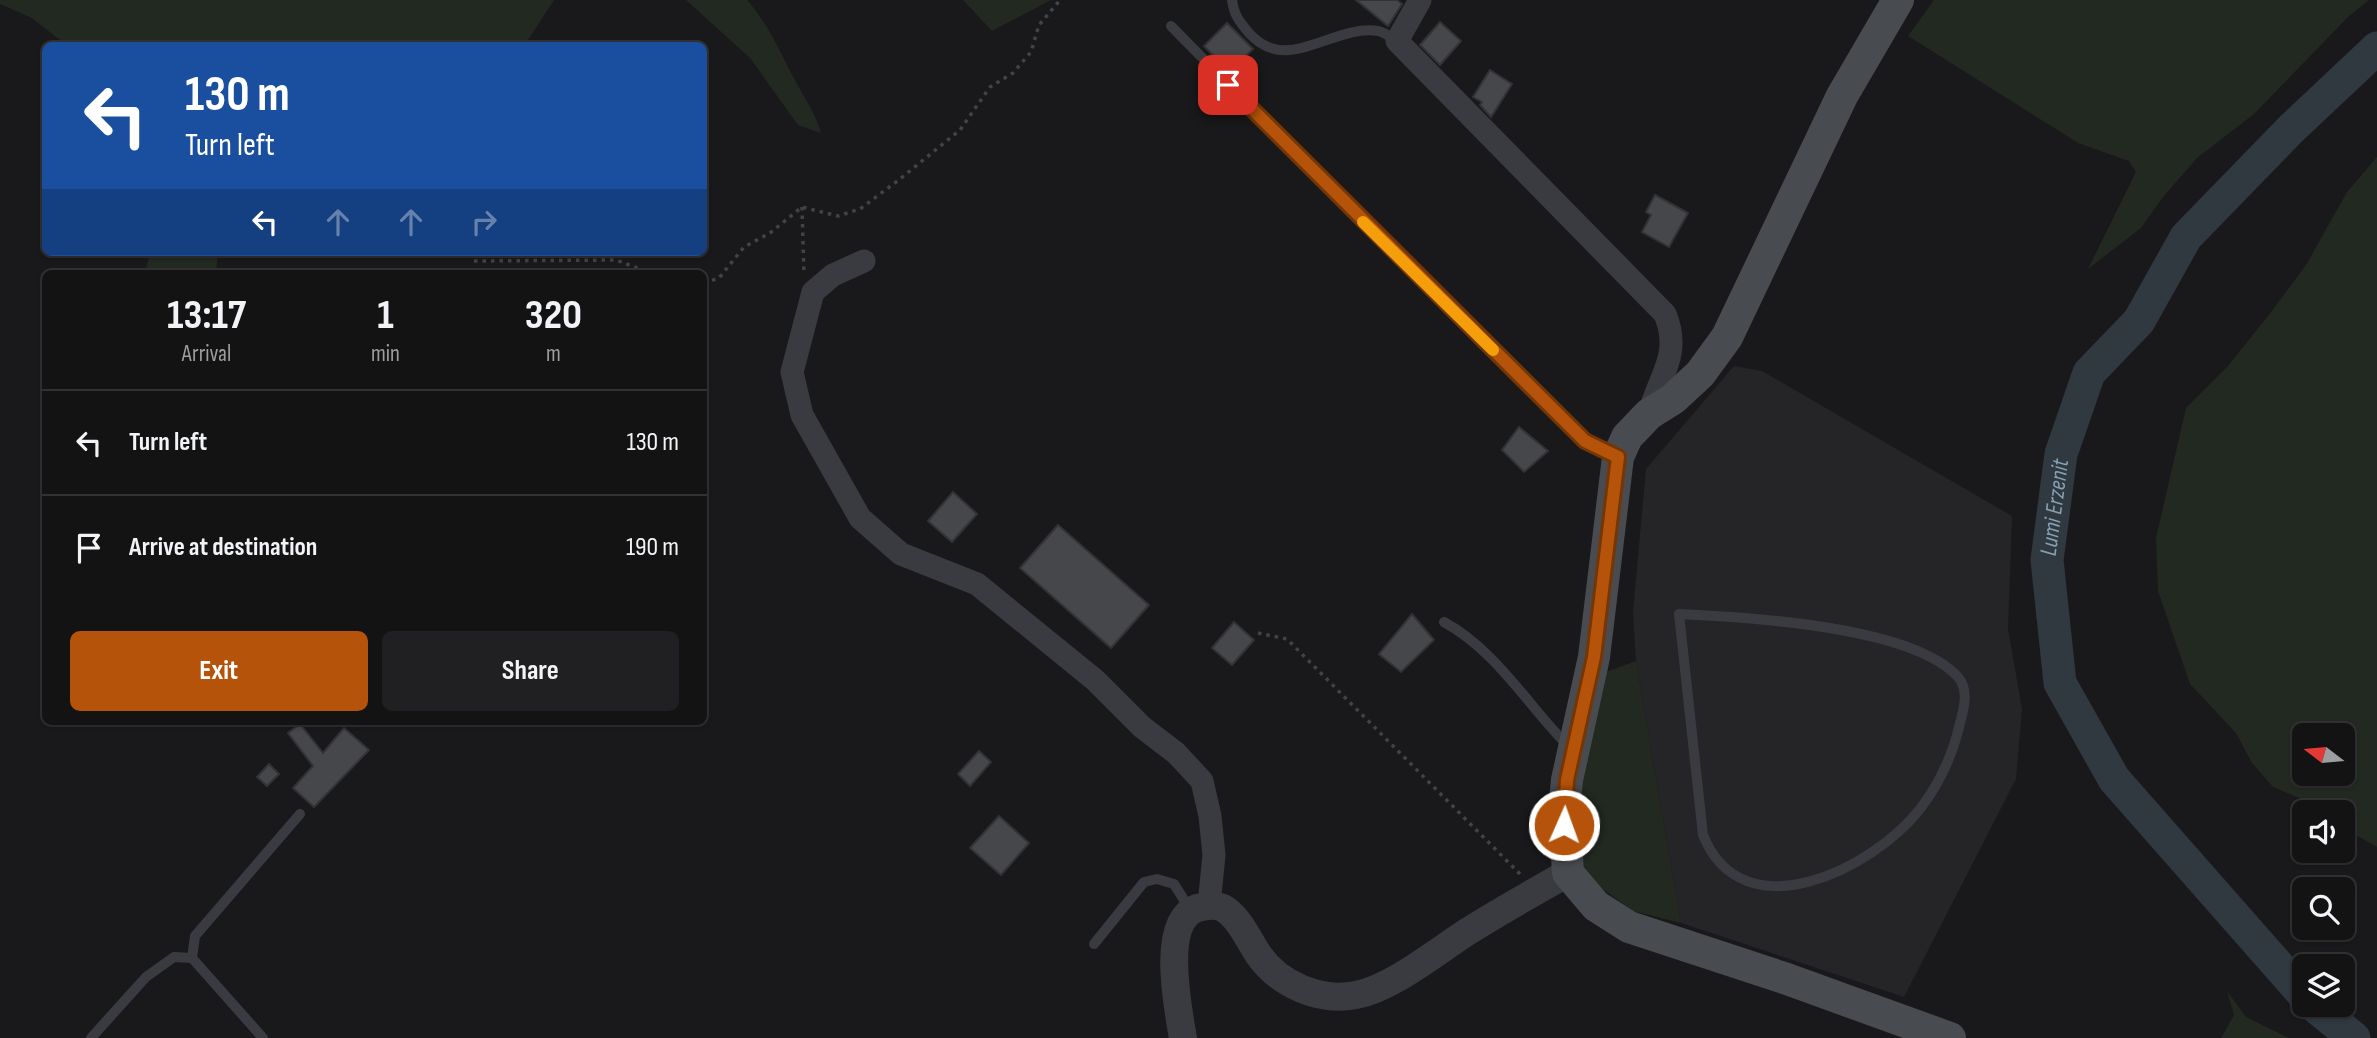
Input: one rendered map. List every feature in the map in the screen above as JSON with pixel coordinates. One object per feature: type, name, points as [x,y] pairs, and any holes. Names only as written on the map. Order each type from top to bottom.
[{"type":"main road","points":[[1898,0],[1843,96],[1727,337],[1700,374],[1673,399],[1649,414],[1627,437],[1618,457],[1594,657],[1567,780],[1564,809],[1568,873],[1596,906],[1629,927],[1787,979],[1950,1038]]},
{"type":"street","points":[[1420,0],[1397,41],[1665,314],[1672,331],[1672,346],[1666,375],[1654,397],[1649,414]]},
{"type":"street","points":[[864,261],[833,275],[813,292],[792,372],[802,415],[860,517],[901,554],[977,584],[1095,680],[1142,727],[1176,752],[1202,781],[1210,816],[1213,855],[1200,908],[1180,926],[1174,946],[1183,1038]]},
{"type":"street","points":[[1200,908],[1222,907],[1233,916],[1260,957],[1278,975],[1300,989],[1325,996],[1356,995],[1383,985],[1568,873]]},
{"type":"lane","points":[[1232,0],[1234,15],[1268,48],[1285,52],[1359,31],[1380,31],[1397,41]]},
{"type":"lane","points":[[1171,26],[1402,261],[1585,441],[1618,457]]},
{"type":"lane","points":[[1679,614],[1812,625],[1905,646],[1933,658],[1958,678],[1964,694],[1956,740],[1941,778],[1919,811],[1882,843],[1841,871],[1798,887],[1756,883],[1741,879],[1726,868],[1711,855],[1703,835],[1679,614]]},
{"type":"lane","points":[[1444,622],[1462,632],[1527,695],[1574,752]]},
{"type":"lane","points":[[192,958],[195,936],[300,814]]},
{"type":"lane","points":[[1094,944],[1110,928],[1143,882],[1157,879],[1174,884],[1200,908]]},
{"type":"lane","points":[[91,1038],[146,976],[174,957],[192,958],[263,1038]]},
{"type":"path","points":[[802,207],[838,216],[860,209],[960,131],[990,87],[1013,73],[1031,52],[1039,25],[1060,0]]},
{"type":"path","points":[[707,282],[719,278],[744,247],[770,233],[802,207]]},
{"type":"path","points":[[802,207],[804,284],[813,292]]},
{"type":"path","points":[[474,261],[616,260],[642,270]]},
{"type":"path","points":[[1258,633],[1287,639],[1537,890]]},
{"type":"shaded area","points":[[0,0],[554,0],[527,42],[62,42],[32,18],[0,4]]},
{"type":"shaded area","points":[[686,0],[747,0],[775,41],[821,133],[798,125],[750,58]]},
{"type":"shaded area","points":[[963,0],[1051,0],[992,31]]},
{"type":"shaded area","points":[[1934,0],[2369,0],[2348,17],[2254,114],[2197,158],[2163,197],[2141,228],[2088,269],[2136,172],[2129,161],[2078,143],[1908,36]]},
{"type":"shaded area","points":[[2377,157],[2377,847],[2355,835],[2355,800],[2303,800],[2273,787],[2252,763],[2236,733],[2190,684],[2158,591],[2156,538],[2186,408],[2228,366],[2306,265],[2347,192]]},
{"type":"shaded area","points":[[149,256],[218,256],[216,270],[146,270]]},
{"type":"shaded area","points":[[1734,366],[1762,371],[2012,516],[2008,629],[2022,709],[2016,779],[1904,997],[1681,923],[1636,661],[1633,612],[1646,469]]},
{"type":"shaded area","points":[[1636,661],[1681,923],[1633,911],[1599,886],[1580,862],[1573,819],[1603,673]]},
{"type":"shaded area","points":[[2227,991],[2246,1017],[2289,1038],[2221,1038],[2234,1015]]},
{"type":"building","points":[[1356,0],[1397,0],[1402,4],[1388,26]]},
{"type":"building","points":[[1440,22],[1461,41],[1440,65],[1420,45]]},
{"type":"building","points":[[1227,23],[1253,49],[1229,72],[1204,46]]},
{"type":"building","points":[[1490,70],[1512,84],[1491,117],[1480,105],[1482,102],[1473,97]]},
{"type":"building","points":[[1655,195],[1688,213],[1669,247],[1642,232],[1651,215],[1646,212]]},
{"type":"building","points":[[1519,427],[1548,451],[1524,472],[1502,450]]},
{"type":"building","points":[[953,492],[977,514],[952,542],[928,521]]},
{"type":"building","points":[[1058,525],[1149,605],[1111,648],[1020,568]]},
{"type":"building","points":[[1412,614],[1434,640],[1401,672],[1379,654]]},
{"type":"building","points":[[1234,622],[1254,640],[1232,665],[1212,648]]},
{"type":"building","points":[[301,725],[323,753],[344,728],[369,750],[314,807],[293,788],[313,766],[288,733]]},
{"type":"building","points":[[979,751],[991,762],[970,786],[958,774]]},
{"type":"building","points":[[269,764],[279,774],[267,786],[257,777]]},
{"type":"building","points":[[999,816],[1029,843],[1001,875],[970,848]]},
{"type":"waterway","name":"Lumi Erzenit","points":[[2292,981],[2114,779],[2060,683],[2047,560],[2061,454],[2089,373],[2139,321],[2186,237],[2291,129],[2377,48]]},
{"type":"waterway","name":"Lumi Erzenit","points":[[2328,1017],[2354,1038]]},
{"type":"slow traffic","points":[[1363,222],[1493,350]]},
{"type":"route","points":[[1228,85],[1585,441],[1618,457],[1594,657],[1567,780],[1564,825]]}]
